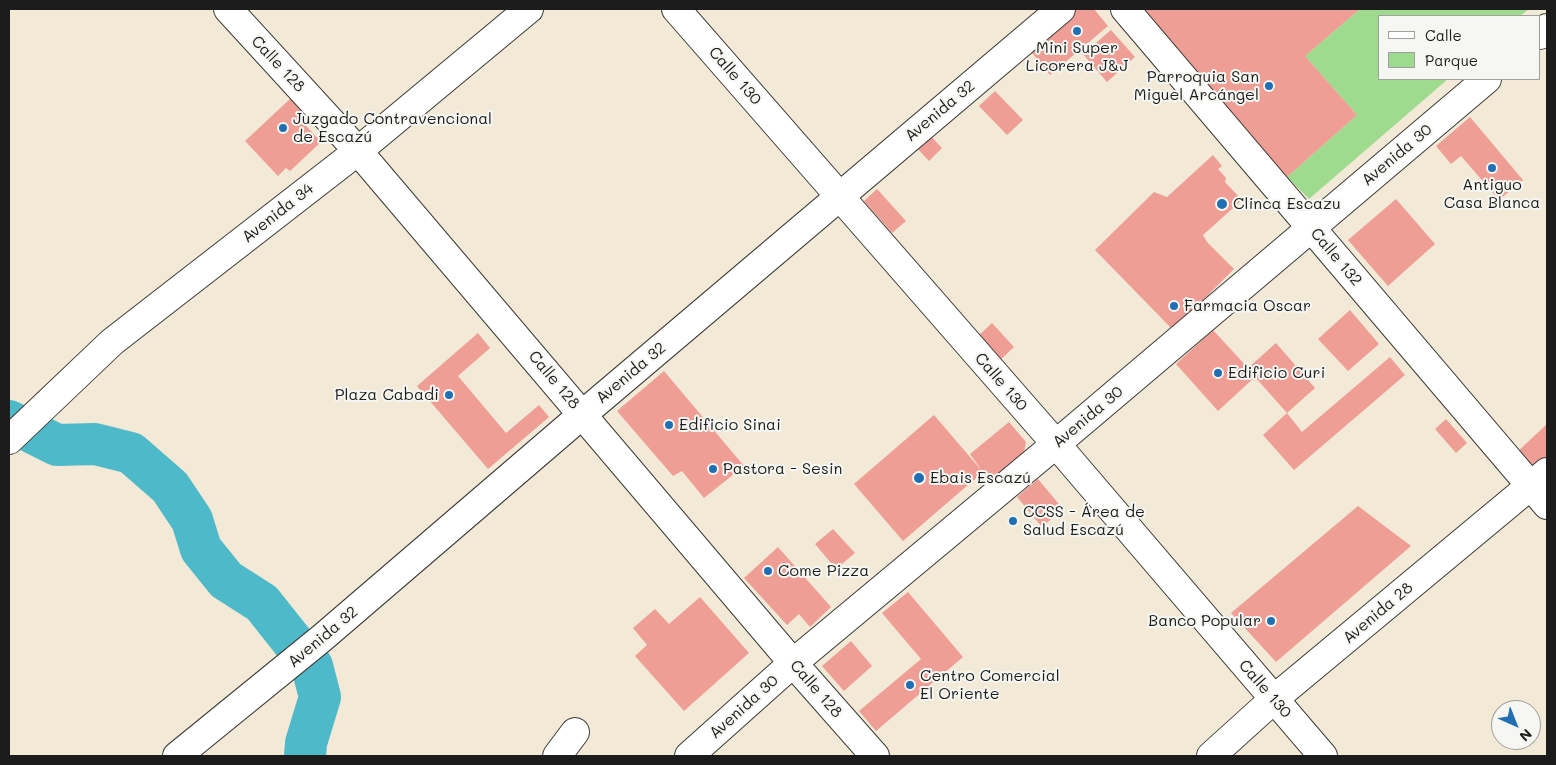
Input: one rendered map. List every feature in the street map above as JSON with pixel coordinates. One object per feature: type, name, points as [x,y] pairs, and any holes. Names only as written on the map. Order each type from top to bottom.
[{"type":"street","name":"Calle 128","points":[[228,9],[358,151],[793,663],[875,756]]},
{"type":"street","name":"Avenida 34","points":[[9,440],[112,342],[358,151],[529,9]]},
{"type":"street","name":"Calle 130","points":[[676,9],[1056,444],[1323,756]]},
{"type":"street","name":"Avenida 32","points":[[177,756],[322,638],[1061,9]]},
{"type":"street","name":"Calle 132","points":[[1125,9],[1311,228],[1542,487]]},
{"type":"street","name":"Avenida 30","points":[[689,756],[793,663],[1056,444],[1487,80]]},
{"type":"street","name":"Avenida 28","points":[[1211,756],[1274,700],[1542,487]]},
{"type":"street","points":[[557,756],[575,732]]},
{"type":"green space","points":[[1360,9],[1529,9],[1521,15],[1378,15],[1378,80],[1447,80],[1309,199],[1287,177],[1357,115],[1305,56]]},
{"type":"building","name":"Mini Super Licorera J&J","points":[[1077,9],[1094,9],[1108,26],[1050,75],[1029,49]]},
{"type":"building","name":"Parroquia San Miguel Arcángel","points":[[1140,9],[1360,9],[1305,56],[1357,115],[1287,177]]},
{"type":"building","points":[[1111,30],[1135,57],[1107,82],[1083,54]]},
{"type":"building","points":[[995,91],[1023,120],[1007,135],[979,106]]},
{"type":"building","name":"Juzgado Contravencional de Escazú","points":[[291,98],[303,111],[297,116],[321,142],[290,171],[286,168],[278,176],[245,141]]},
{"type":"building","name":"Antiguo Casa Blanca","points":[[1470,117],[1523,180],[1499,200],[1461,156],[1451,164],[1436,146]]},
{"type":"building","points":[[927,132],[942,148],[929,161],[914,145]]},
{"type":"building","points":[[1213,155],[1222,166],[1218,169],[1226,178],[1225,182],[1242,200],[1203,235],[1207,242],[1234,269],[1173,330],[1095,250],[1154,192],[1167,197]]},
{"type":"building","points":[[877,189],[906,221],[892,233],[864,201]]},
{"type":"building","points":[[1396,199],[1435,244],[1388,286],[1348,240]]},
{"type":"building","points":[[1350,310],[1379,344],[1348,371],[1318,339]]},
{"type":"building","points":[[992,323],[1014,347],[996,364],[974,340]]},
{"type":"building","points":[[1213,330],[1248,368],[1276,343],[1315,388],[1287,413],[1255,377],[1218,411],[1176,364]]},
{"type":"building","name":"Plaza Cabadi","points":[[478,333],[490,348],[458,376],[506,433],[539,405],[549,417],[488,469],[417,386]]},
{"type":"building","points":[[1390,357],[1405,375],[1294,470],[1263,435],[1287,413],[1302,432]]},
{"type":"building","name":"Edificio Sinai","points":[[664,371],[744,466],[704,498],[682,471],[673,476],[617,411]]},
{"type":"building","name":"Ebais Escazú","points":[[934,415],[982,471],[970,454],[1009,422],[1026,442],[1024,453],[992,480],[983,472],[903,541],[854,484]]},
{"type":"building","points":[[1446,419],[1467,443],[1456,453],[1435,429]]},
{"type":"building","points":[[1547,424],[1547,456],[1532,470],[1516,453]]},
{"type":"building","points":[[1038,479],[1063,509],[1042,527],[1017,497]]},
{"type":"building","points":[[1358,506],[1411,546],[1276,662],[1231,613]]},
{"type":"building","points":[[833,529],[855,553],[836,569],[815,544]]},
{"type":"building","points":[[778,547],[831,607],[810,627],[799,614],[787,625],[744,578]]},
{"type":"building","name":"Centro Comercial El Oriente","points":[[908,592],[963,657],[876,731],[859,711],[921,659],[882,613]]},
{"type":"building","points":[[700,597],[749,653],[684,711],[635,656],[647,645],[633,628],[655,609],[669,624]]},
{"type":"building","points":[[851,641],[872,666],[844,691],[822,666]]},
{"type":"waterway","points":[[9,421],[57,445],[95,444],[131,453],[170,487],[192,520],[201,549],[226,580],[262,603],[312,666],[320,697],[306,743],[305,756]]},
{"type":"place","name":"Mini Super Licorera J&J","points":[[1077,31]]},
{"type":"place","name":"Parroquia San Miguel Arcángel","points":[[1269,86]]},
{"type":"place","name":"Juzgado Contravencional de Escazú","points":[[283,128]]},
{"type":"place","name":"Antiguo Casa Blanca","points":[[1492,168]]},
{"type":"place","name":"Clinca Escazu","points":[[1222,204]]},
{"type":"place","name":"Farmacia Oscar","points":[[1174,306]]},
{"type":"place","name":"Edificio Curi","points":[[1218,373]]},
{"type":"place","name":"Plaza Cabadi","points":[[449,395]]},
{"type":"place","name":"Edificio Sinai","points":[[669,425]]},
{"type":"place","name":"Pastora - Sesin","points":[[713,469]]},
{"type":"place","name":"Ebais Escazú","points":[[919,478]]},
{"type":"place","name":"CCSS - Área de Salud Escazú","points":[[1013,521]]},
{"type":"place","name":"Come Pizza","points":[[768,571]]},
{"type":"place","name":"Banco Popular","points":[[1271,621]]},
{"type":"place","name":"Centro Comercial El Oriente","points":[[910,685]]}]
